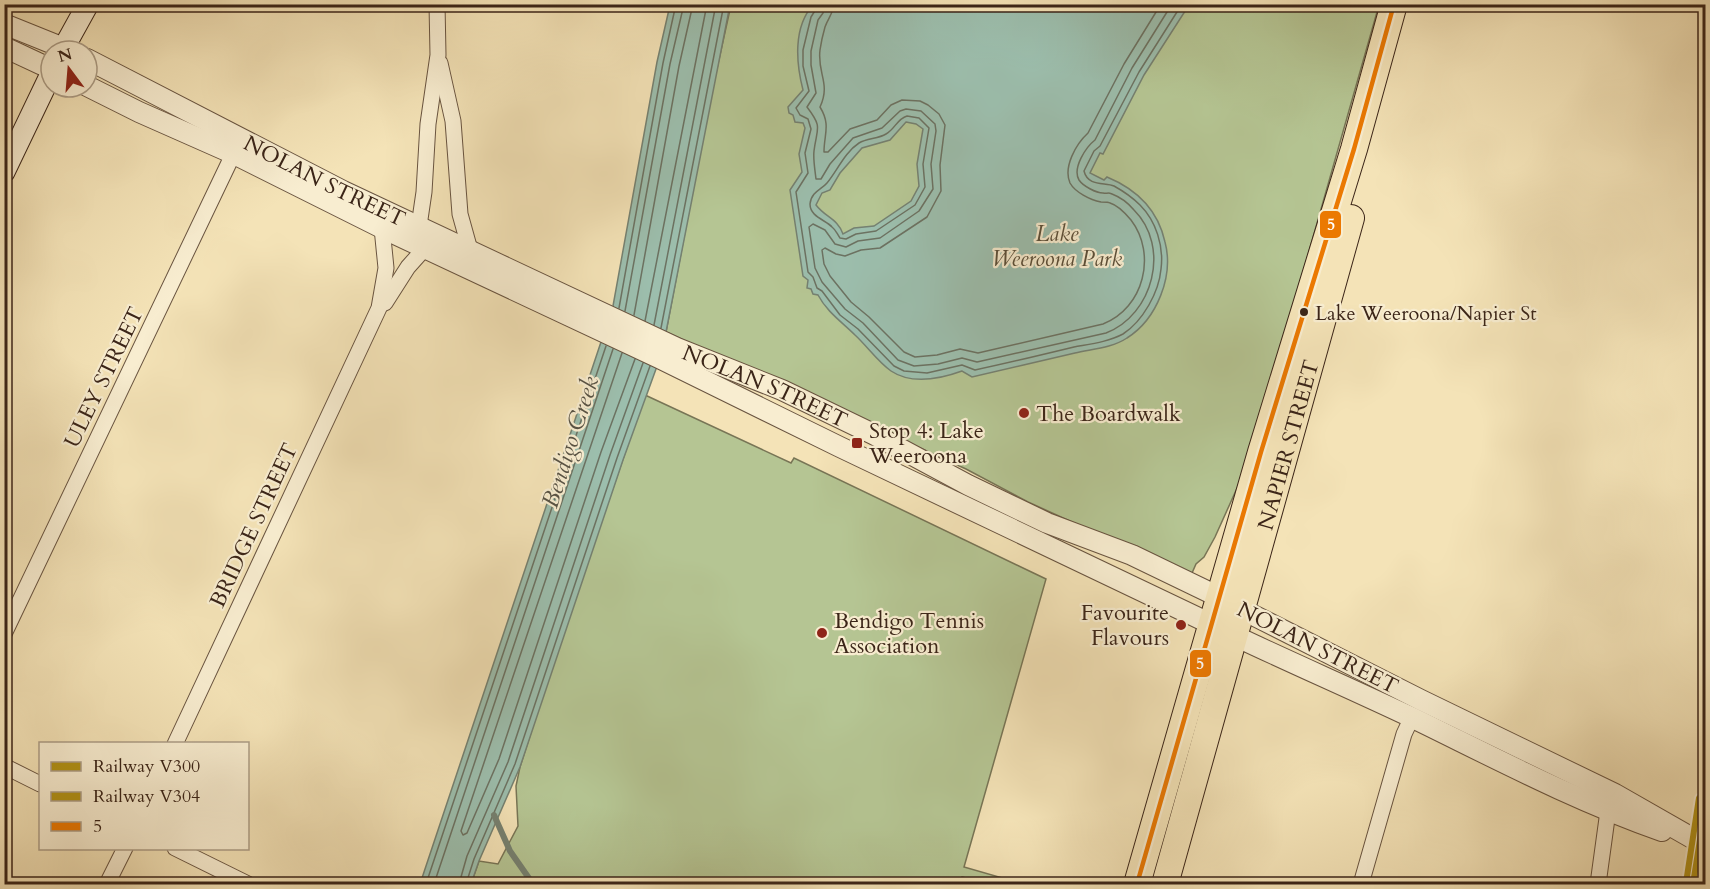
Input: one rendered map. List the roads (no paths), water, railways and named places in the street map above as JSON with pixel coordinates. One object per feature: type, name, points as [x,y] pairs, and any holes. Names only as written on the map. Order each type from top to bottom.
[{"type":"highway","name":"NAPIER STREET","points":[[1165,885],[1243,610],[1392,45],[1394,4]]},
{"type":"highway","name":"NAPIER STREET","points":[[1137,885],[1265,440],[1354,149],[1392,45],[1412,4]]},
{"type":"highway","name":"NOLAN STREET","points":[[1220,597],[1243,610]]},
{"type":"highway","name":"NOLAN STREET","points":[[1211,624],[1235,636]]},
{"type":"main road","points":[[70,39],[88,4]]},
{"type":"main road","points":[[4,172],[39,99]]},
{"type":"street","points":[[436,4],[438,55],[453,122],[460,214],[470,250]]},
{"type":"street","points":[[4,24],[39,39]]},
{"type":"street","points":[[4,47],[39,63]]},
{"type":"street","points":[[419,239],[428,124],[438,55]]},
{"type":"street","name":"NOLAN STREET","points":[[99,66],[382,228],[470,250],[600,321]]},
{"type":"street","name":"NOLAN STREET","points":[[99,92],[139,112],[238,146],[343,191],[419,239],[685,361],[840,447],[1211,624]]},
{"type":"street","name":"ULEY STREET","points":[[4,634],[238,146]]},
{"type":"street","name":"BRIDGE STREET","points":[[371,326],[384,289],[386,268],[382,228]]},
{"type":"street","name":"BRIDGE STREET","points":[[176,742],[371,326],[402,274],[419,239]]},
{"type":"street","name":"NOLAN STREET","points":[[685,361],[782,390],[873,434],[978,490],[1053,525],[1132,555],[1220,597]]},
{"type":"street","name":"NOLAN STREET","points":[[1243,610],[1421,700],[1611,802],[1702,845]]},
{"type":"street","name":"NOLAN STREET","points":[[1235,636],[1412,717],[1553,787],[1611,802]]},
{"type":"street","points":[[1361,885],[1404,734],[1421,700]]},
{"type":"street","points":[[4,766],[39,784]]},
{"type":"street","points":[[1598,885],[1611,802]]},
{"type":"street","points":[[107,885],[124,850]]},
{"type":"street","points":[[177,850],[248,885]]},
{"type":"water","name":"Bendigo Creek","points":[[670,5],[730,5],[666,332],[656,369],[623,460],[520,767],[471,884],[420,884],[613,306],[657,62]]},
{"type":"water","points":[[813,5],[1189,5],[1144,75],[1103,154],[1100,153],[1090,173],[1104,180],[1107,177],[1118,182],[1136,194],[1151,211],[1162,231],[1167,255],[1165,282],[1155,308],[1138,330],[1127,338],[1108,346],[972,377],[962,371],[935,378],[908,378],[891,371],[882,363],[830,312],[818,295],[813,294],[811,289],[807,288],[808,280],[803,276],[790,190],[802,172],[799,154],[805,128],[803,123],[795,122],[788,107],[803,90],[798,46],[799,34]],"holes":[[[906,122],[916,124],[923,129],[917,164],[919,186],[911,201],[874,226],[854,228],[843,234],[835,221],[816,205],[822,193],[830,190],[840,173],[862,148],[890,140]]]},
{"type":"waterway","points":[[494,815],[510,851],[533,884]]},
{"type":"rail line","name":"V304","points":[[1686,883],[1699,798]]},
{"type":"rail line","name":"V300","points":[[1693,884],[1706,802]]},
{"type":"place","name":"Lake Weeroona/Napier St","points":[[1304,312]]},
{"type":"place","name":"The Boardwalk","points":[[1024,413]]},
{"type":"place","name":"Stop 4: Lake Weeroona","points":[[857,443]]},
{"type":"place","name":"Favourite Flavours","points":[[1181,625]]},
{"type":"place","name":"Bendigo Tennis Association","points":[[822,633]]},
{"type":"park label","name":"Lake Weeroona Park","points":[[1057,246]]}]
